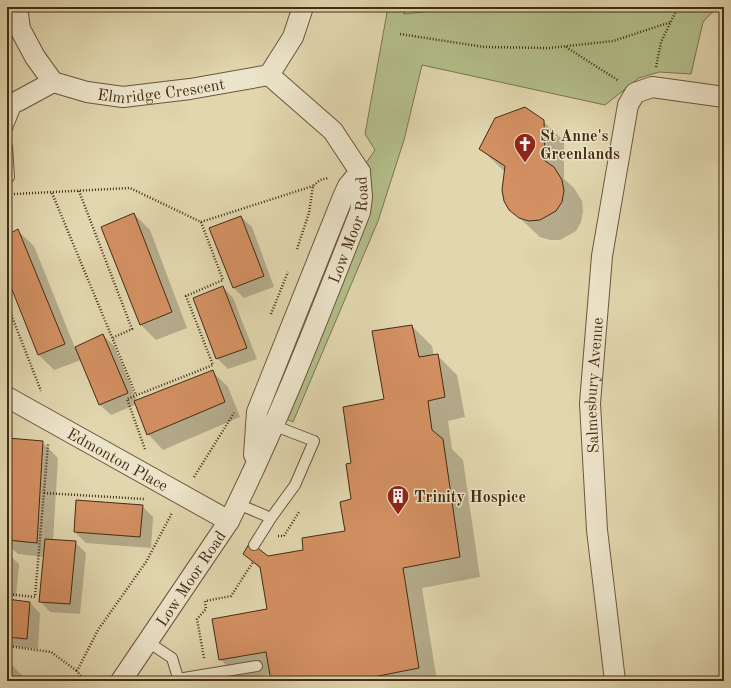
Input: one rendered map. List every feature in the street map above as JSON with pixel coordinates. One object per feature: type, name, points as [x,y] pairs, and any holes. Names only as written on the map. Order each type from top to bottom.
[{"type":"street","points":[[17,7],[20,29],[35,57],[53,82],[18,101]]},
{"type":"street","points":[[269,75],[292,38],[303,7]]},
{"type":"street","name":"Elmridge Crescent","points":[[53,82],[87,92],[123,97],[190,89],[269,75]]},
{"type":"street","name":"Low Moor Road","points":[[121,681],[234,512],[253,470],[265,422],[360,212],[362,197],[360,172],[333,131],[269,75]]},
{"type":"street","points":[[644,90],[724,97]]},
{"type":"street","name":"Salmesbury Avenue","points":[[615,681],[597,530],[590,402],[602,256],[628,105],[644,90]]},
{"type":"street","name":"Edmonton Place","points":[[7,396],[174,490],[234,512]]},
{"type":"lane","points":[[7,128],[18,101]]},
{"type":"lane","points":[[7,147],[9,177]]},
{"type":"lane","points":[[254,545],[270,518],[295,485],[314,441],[265,422]]},
{"type":"lane","points":[[234,512],[270,518]]},
{"type":"lane","points":[[148,642],[172,658],[179,680],[257,666]]},
{"type":"path","points":[[565,46],[598,67],[644,90],[661,42],[678,7]]},
{"type":"path","points":[[400,34],[484,47],[549,48],[613,41],[671,22]]},
{"type":"path","points":[[201,222],[313,186]]},
{"type":"path","points":[[7,194],[130,188],[201,222],[224,280],[186,296],[213,365],[127,399],[144,445],[148,476]]},
{"type":"path","points":[[79,191],[132,329],[112,338]]},
{"type":"path","points":[[52,193],[136,395]]},
{"type":"path","points":[[7,304],[51,420],[35,597],[7,594]]},
{"type":"path","points":[[44,493],[147,499],[174,490]]},
{"type":"path","points":[[77,671],[98,630],[146,562],[174,490]]},
{"type":"path","points":[[207,674],[197,619],[206,609],[205,601],[231,596],[253,562]]},
{"type":"path","points":[[7,646],[52,652],[77,671],[84,681]]},
{"type":"green space","points":[[388,7],[405,7],[404,14],[468,7],[717,7],[703,22],[691,74],[659,72],[639,78],[605,105],[422,65],[404,140],[378,221],[293,422],[277,415],[360,212],[360,172],[375,150],[365,134]]},
{"type":"building","name":"St Anne's Greenlands","points":[[525,107],[544,120],[545,161],[554,167],[562,180],[564,191],[562,202],[556,211],[540,220],[529,221],[519,218],[509,210],[504,201],[502,190],[505,166],[479,149],[495,118]]},
{"type":"building","points":[[134,213],[172,312],[140,325],[101,227]]},
{"type":"building","points":[[241,216],[264,276],[233,288],[209,228]]},
{"type":"building","points":[[18,229],[65,344],[38,355],[7,277],[7,235]]},
{"type":"building","points":[[223,286],[247,348],[216,359],[193,298]]},
{"type":"building","name":"Trinity Hospice","points":[[412,325],[419,357],[438,354],[445,397],[428,401],[432,430],[443,439],[460,557],[403,568],[419,668],[353,681],[271,681],[266,652],[219,660],[212,619],[267,609],[260,567],[243,554],[250,542],[268,556],[303,550],[302,538],[345,531],[340,502],[351,499],[346,464],[351,463],[343,407],[384,399],[372,331]]},
{"type":"building","points":[[103,334],[128,393],[99,405],[75,347]]},
{"type":"building","points":[[213,370],[225,402],[147,435],[134,401]]},
{"type":"building","points":[[8,438],[43,441],[37,543],[7,540]]},
{"type":"building","points":[[76,500],[143,505],[140,537],[74,532]]},
{"type":"building","points":[[45,539],[76,541],[70,604],[39,602]]},
{"type":"building","points":[[7,599],[30,602],[27,639],[7,637]]},
{"type":"place","name":"St Anne's Greenlands","points":[[525,164]]},
{"type":"place","name":"Trinity Hospice","points":[[398,516]]}]
